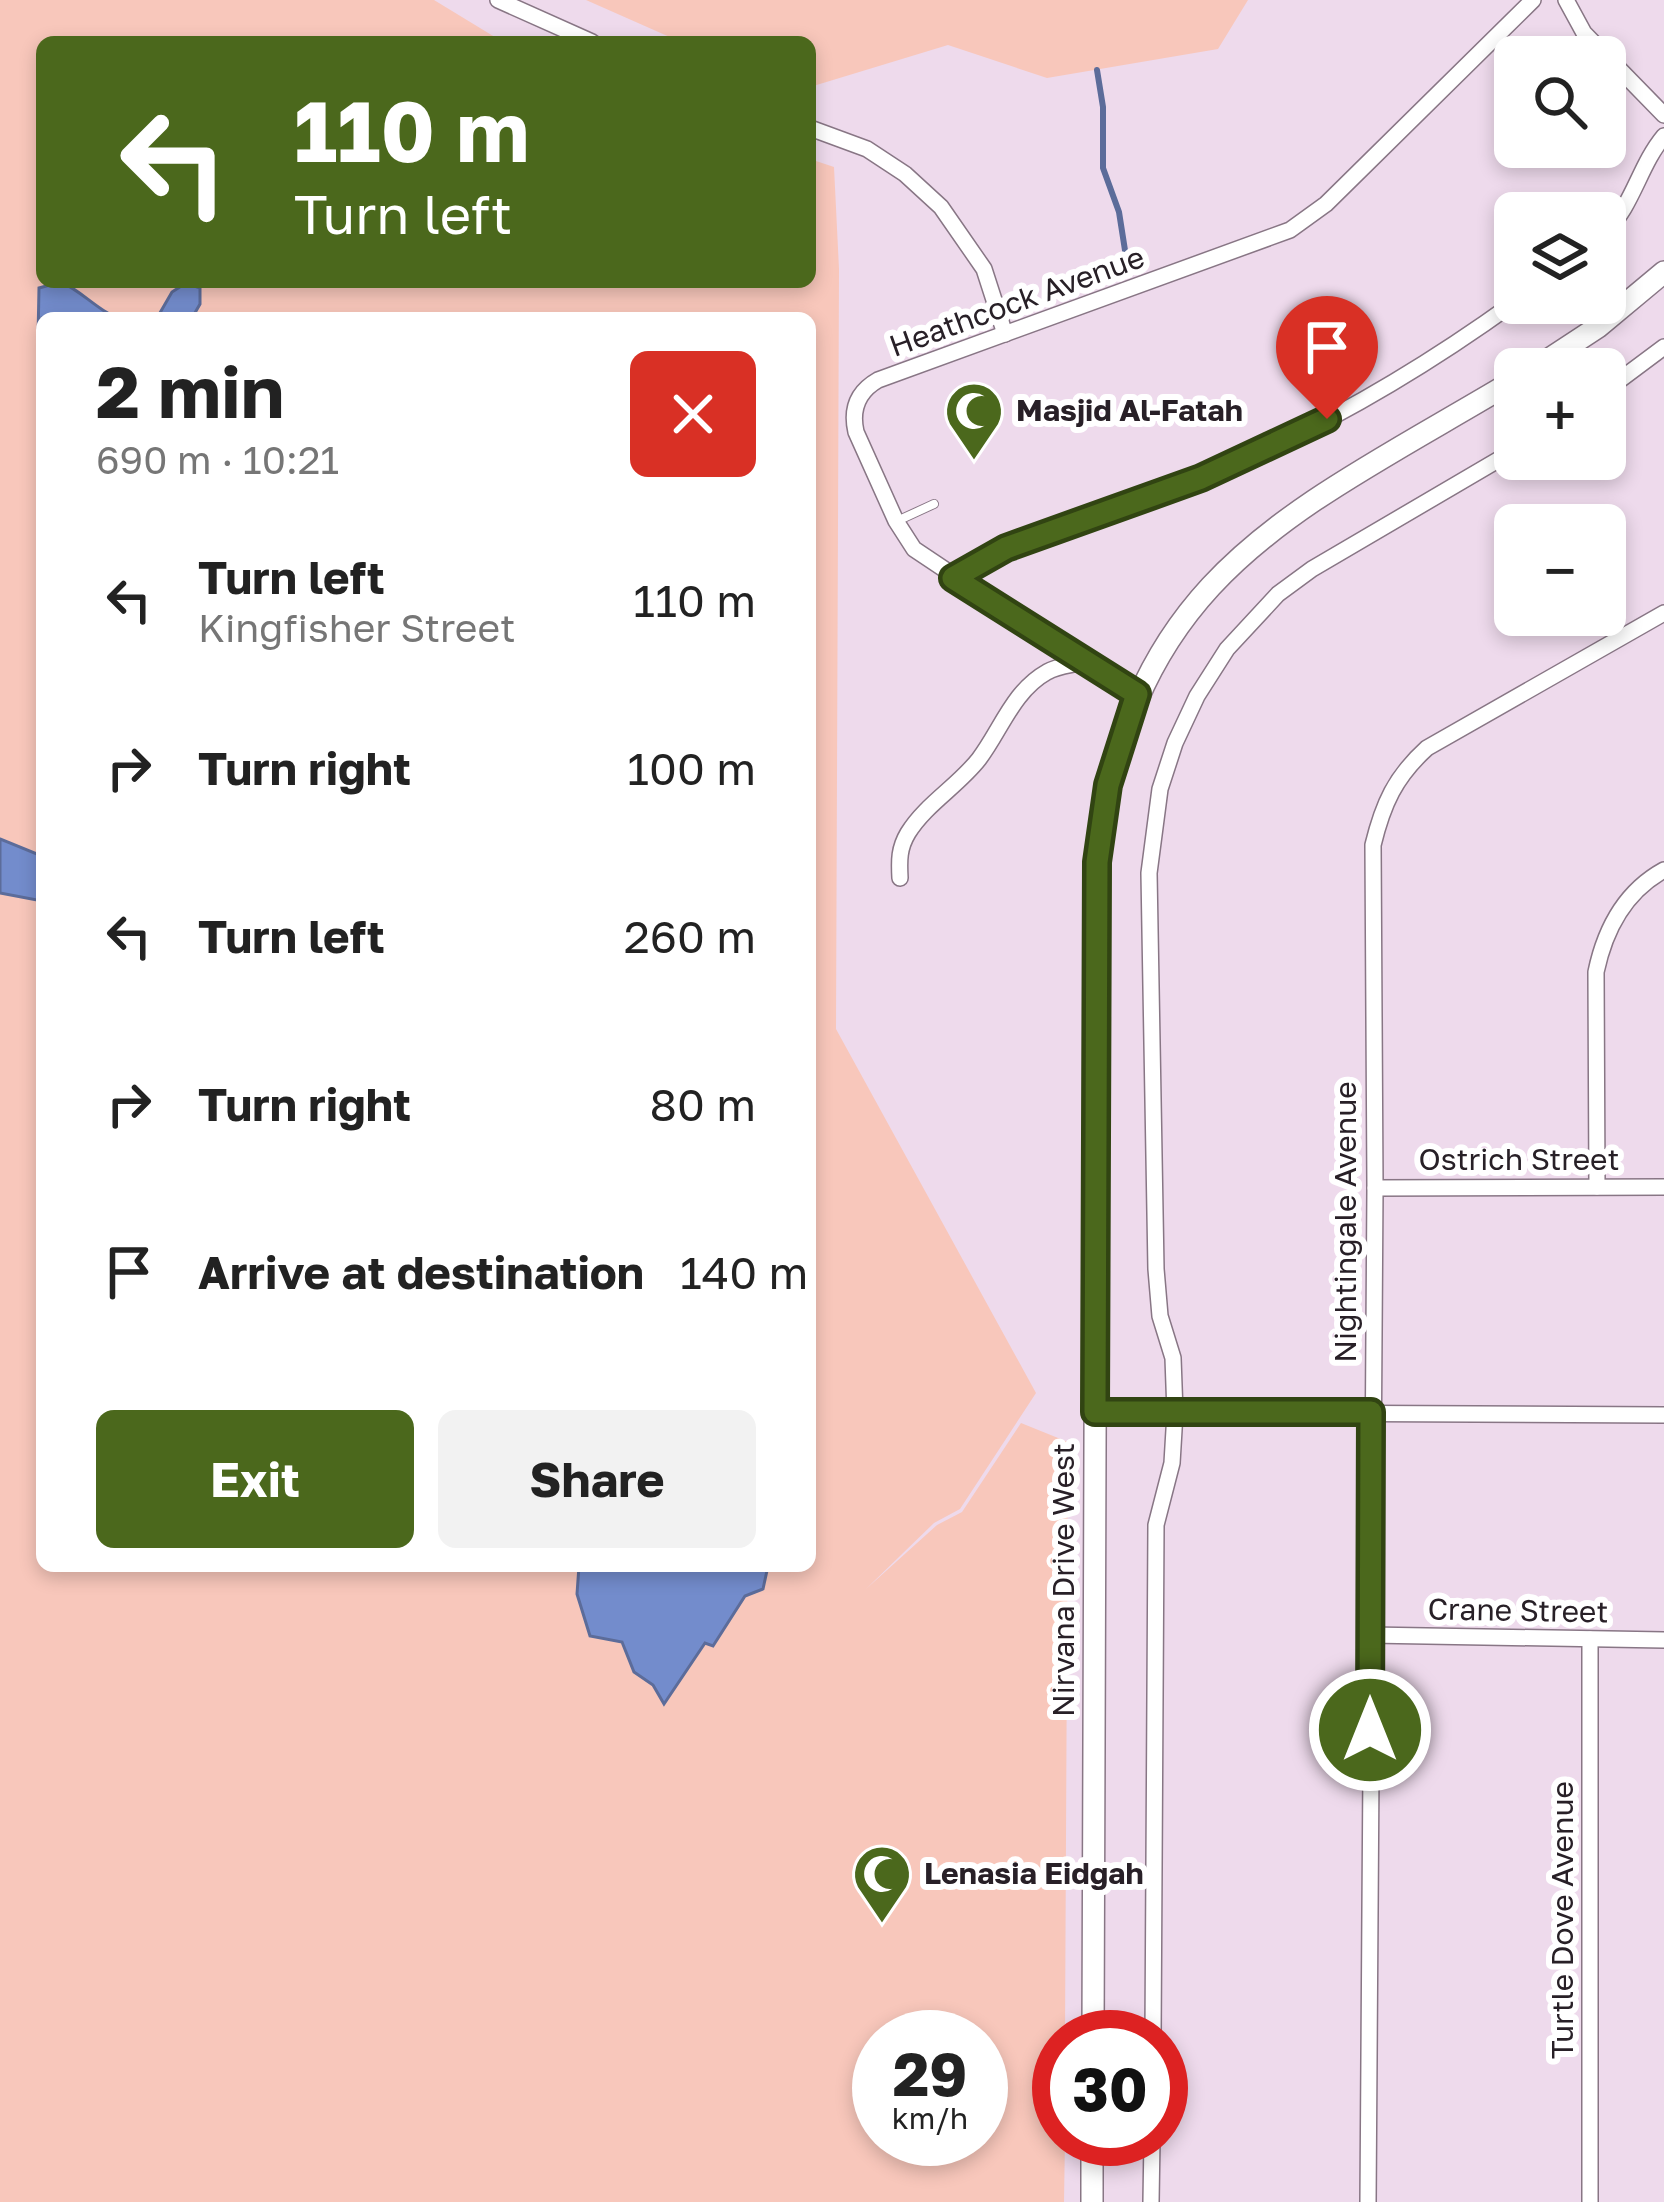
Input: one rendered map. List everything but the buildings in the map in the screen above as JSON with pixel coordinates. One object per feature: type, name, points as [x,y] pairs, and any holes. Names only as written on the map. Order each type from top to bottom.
[{"type":"main road","points":[[1566,348],[1664,272]]},
{"type":"main road","name":"Nirvana Drive West","points":[[1093,2010],[1097,862],[1108,785],[1137,694],[1178,622],[1249,548],[1324,494],[1494,393]]},
{"type":"main road","points":[[1092,2166],[1092,2202]]},
{"type":"street","points":[[498,0],[579,36]]},
{"type":"street","name":"Heathcock Avenue","points":[[1137,694],[914,549],[896,521],[856,432],[853,418],[861,394],[878,380],[1289,230],[1326,204],[1532,0]]},
{"type":"street","points":[[1566,0],[1585,32],[1664,116]]},
{"type":"street","points":[[816,130],[867,148],[941,207],[984,269],[1005,334]]},
{"type":"street","points":[[1626,202],[1664,136]]},
{"type":"street","points":[[953,578],[1006,548],[1255,455],[1362,401],[1494,316]]},
{"type":"street","points":[[1626,375],[1664,347]]},
{"type":"street","points":[[1153,2010],[1156,1525],[1172,1463],[1174,1413],[1173,1358],[1157,1297],[1149,873],[1160,789],[1197,696],[1227,649],[1278,594],[1312,568],[1494,462]]},
{"type":"street","name":"Nightingale Avenue","points":[[1368,2202],[1373,845],[1388,794],[1402,771],[1426,748],[1664,613]]},
{"type":"street","points":[[900,878],[899,854],[907,835],[979,758],[1027,688],[1049,670],[1083,662]]},
{"type":"street","points":[[1597,1187],[1598,960],[1625,901],[1664,870]]},
{"type":"street","name":"Ostrich Street","points":[[1375,1188],[1664,1186]]},
{"type":"street","points":[[1095,1412],[1664,1415]]},
{"type":"street","name":"Crane Street","points":[[1370,1635],[1664,1640]]},
{"type":"street","name":"Turtle Dove Avenue","points":[[1590,1639],[1590,2202]]},
{"type":"street","points":[[1151,2166],[1151,2202]]},
{"type":"lane","points":[[896,521],[934,505]]},
{"type":"shaded area","points":[[0,0],[434,0],[493,36],[36,36],[36,288],[41,288],[36,312],[36,854],[0,839]]},
{"type":"shaded area","points":[[586,0],[1248,0],[1218,49],[1047,78],[948,45],[816,85],[816,36],[667,36]]},
{"type":"shaded area","points":[[816,161],[834,167],[839,269],[836,1029],[1036,1393],[960,1509],[934,1523],[866,1589],[937,1525],[962,1512],[1021,1423],[1068,1442],[1065,2010],[1032,2010],[1032,2166],[1065,2166],[1064,2202],[0,2202],[0,893],[36,900],[36,1572],[579,1572],[577,1594],[590,1636],[622,1642],[634,1672],[653,1685],[665,1703],[705,1642],[714,1645],[745,1595],[763,1589],[767,1572],[816,1572],[816,312],[195,312],[200,304],[172,292],[160,312],[106,312],[71,288],[816,288]]},
{"type":"water","points":[[39,288],[71,288],[105,312],[39,312]]},
{"type":"water","points":[[200,288],[195,312],[160,312],[172,292]]},
{"type":"water","points":[[0,839],[36,854],[36,900],[0,893]]},
{"type":"water","points":[[579,1572],[767,1572],[763,1589],[745,1596],[713,1646],[705,1643],[664,1704],[653,1685],[634,1672],[622,1642],[590,1636],[577,1594]]},
{"type":"waterway","points":[[1097,70],[1103,107],[1103,168],[1119,212],[1127,263]]},
{"type":"place","name":"Masjid Al-Fatah","points":[[974,462]]},
{"type":"place","name":"Lenasia Eidgah","points":[[882,1925]]},
{"type":"route","points":[[1327,419],[1201,478],[1006,548],[953,578],[1137,694],[1108,785],[1097,862],[1095,1412],[1371,1412],[1370,1730]]}]
